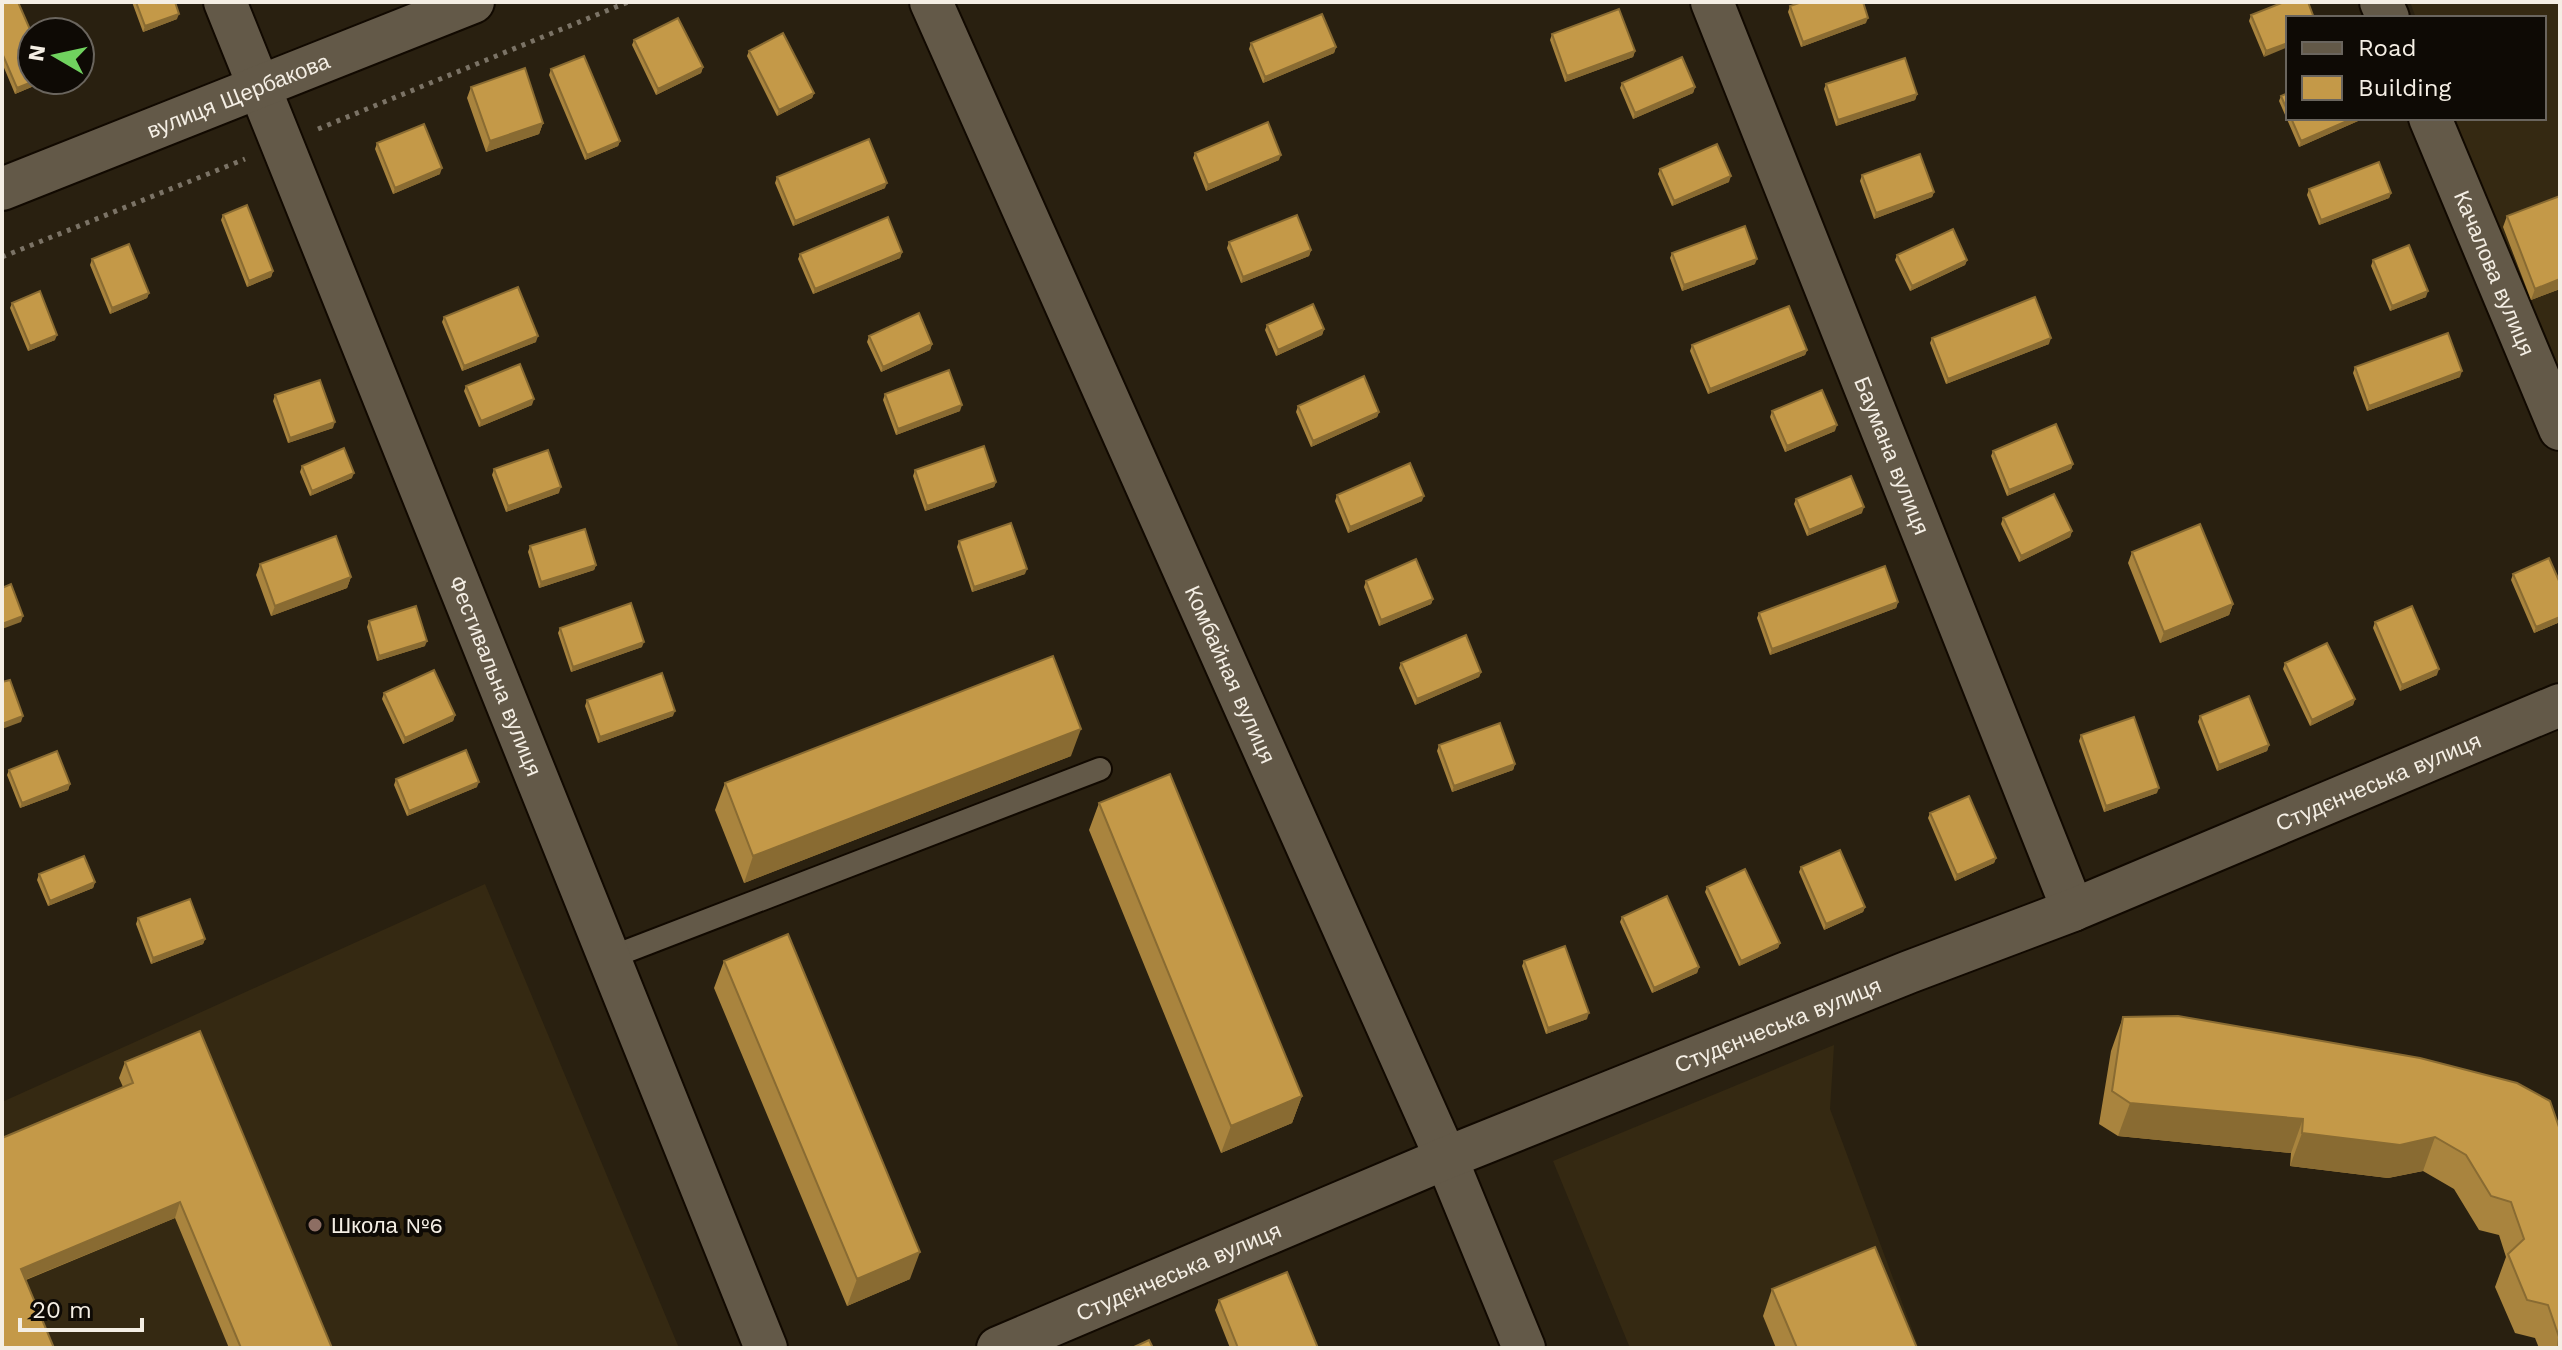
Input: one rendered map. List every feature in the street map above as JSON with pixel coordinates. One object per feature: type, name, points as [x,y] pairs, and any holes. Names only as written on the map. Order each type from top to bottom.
[{"type":"street","name":"Фестивальна вулиця","points":[[225,2],[766,1348]]},
{"type":"street","name":"вулиця Щербакова","points":[[2,189],[473,2]]},
{"type":"street","name":"Комбайная вулиця","points":[[931,2],[1446,1158],[1524,1348]]},
{"type":"street","name":"Баумана вулиця","points":[[1712,2],[2073,910]]},
{"type":"street","name":"Качалова вулиця","points":[[2431,120],[2560,429]]},
{"type":"street","name":"Студєнчеська вулиця","points":[[998,1348],[1446,1158],[1909,972],[2073,910],[2560,705]]},
{"type":"lane","points":[[609,958],[1100,769]]},
{"type":"path","points":[[2,257],[628,2]]},
{"type":"shaded area","points":[[2410,2],[2560,2],[2560,387],[2456,120],[2546,120],[2546,16],[2415,16]]},
{"type":"shaded area","name":"Школа №6","points":[[485,884],[679,1348],[2,1348],[2,1102]]},
{"type":"shaded area","points":[[1834,1045],[1830,1109],[1919,1348],[1630,1348],[1553,1161]]},
{"type":"building","points":[[2,2],[18,2],[24,16],[16,16],[16,86],[2,53]]},
{"type":"building","points":[[136,2],[175,2],[179,14],[145,26]]},
{"type":"building","points":[[1802,2],[1863,2],[1868,18],[1803,42],[1790,6]]},
{"type":"building","points":[[2284,2],[2308,2],[2313,16],[2286,16],[2286,44],[2266,51],[2251,15]]},
{"type":"building","points":[[1619,9],[1635,51],[1567,76],[1552,34]]},
{"type":"building","points":[[1322,14],[1336,47],[1265,77],[1251,43]]},
{"type":"building","points":[[678,18],[703,67],[658,89],[634,40]]},
{"type":"building","points":[[783,33],[814,93],[779,110],[749,51]]},
{"type":"building","points":[[584,56],[620,141],[587,155],[551,69]]},
{"type":"building","points":[[1682,57],[1695,87],[1635,113],[1622,83]]},
{"type":"building","points":[[1905,58],[1917,94],[1838,120],[1826,84]]},
{"type":"building","points":[[525,68],[543,123],[490,141],[471,87]]},
{"type":"building","points":[[2292,120],[2349,120],[2301,141]]},
{"type":"building","points":[[1268,122],[1281,155],[1208,185],[1195,153]]},
{"type":"building","points":[[424,124],[442,168],[395,188],[377,143]]},
{"type":"building","points":[[869,139],[887,183],[795,221],[777,177]]},
{"type":"building","points":[[1717,144],[1731,176],[1674,201],[1660,169]]},
{"type":"building","points":[[1920,154],[1934,192],[1876,213],[1862,175]]},
{"type":"building","points":[[2379,162],[2391,193],[2321,220],[2309,189]]},
{"type":"building","points":[[2560,196],[2560,279],[2535,289],[2507,216]]},
{"type":"building","points":[[247,205],[273,271],[249,281],[223,215]]},
{"type":"building","points":[[1297,215],[1311,250],[1243,277],[1229,242]]},
{"type":"building","points":[[888,217],[902,252],[815,289],[800,254]]},
{"type":"building","points":[[1745,226],[1757,259],[1684,285],[1672,253]]},
{"type":"building","points":[[1953,229],[1967,260],[1912,286],[1897,255]]},
{"type":"building","points":[[129,244],[149,293],[112,308],[92,259]]},
{"type":"building","points":[[2409,245],[2428,291],[2392,306],[2373,260]]},
{"type":"building","points":[[518,287],[538,336],[464,366],[444,317]]},
{"type":"building","points":[[40,291],[57,335],[30,346],[12,303]]},
{"type":"building","points":[[2035,297],[2051,338],[1948,379],[1932,338]]},
{"type":"building","points":[[1313,304],[1324,329],[1278,350],[1267,325]]},
{"type":"building","points":[[1789,306],[1807,350],[1710,389],[1692,345]]},
{"type":"building","points":[[919,313],[932,344],[883,367],[869,336]]},
{"type":"building","points":[[2448,333],[2462,371],[2369,406],[2355,367]]},
{"type":"building","points":[[520,364],[534,399],[481,421],[466,386]]},
{"type":"building","points":[[949,370],[962,405],[898,429],[885,394]]},
{"type":"building","points":[[1364,376],[1379,412],[1313,441],[1298,406]]},
{"type":"building","points":[[320,380],[335,422],[290,438],[275,395]]},
{"type":"building","points":[[1822,390],[1837,425],[1787,446],[1772,411]]},
{"type":"building","points":[[2056,424],[2073,464],[2009,490],[1993,451]]},
{"type":"building","points":[[984,446],[996,482],[927,506],[915,470]]},
{"type":"building","points":[[344,448],[354,473],[312,491],[302,466]]},
{"type":"building","points":[[548,450],[561,487],[508,506],[494,469]]},
{"type":"building","points":[[1410,463],[1424,496],[1350,527],[1337,495]]},
{"type":"building","points":[[1851,476],[1864,507],[1809,530],[1796,499]]},
{"type":"building","points":[[2054,494],[2072,531],[2021,556],[2003,518]]},
{"type":"building","points":[[1011,523],[1027,569],[974,587],[959,541]]},
{"type":"building","points":[[2200,524],[2233,604],[2164,632],[2132,552]]},
{"type":"building","points":[[585,529],[596,565],[541,582],[530,546]]},
{"type":"building","points":[[336,536],[351,577],[275,606],[260,564]]},
{"type":"building","points":[[2549,558],[2560,583],[2560,617],[2536,627],[2513,574]]},
{"type":"building","points":[[1416,559],[1433,599],[1381,620],[1366,581]]},
{"type":"building","points":[[1885,566],[1898,602],[1772,649],[1759,613]]},
{"type":"building","points":[[11,584],[23,616],[2,624],[2,588]]},
{"type":"building","points":[[631,603],[644,642],[573,667],[560,628]]},
{"type":"building","points":[[416,606],[427,641],[379,656],[369,621]]},
{"type":"building","points":[[2412,606],[2439,669],[2402,685],[2375,622]]},
{"type":"building","points":[[1466,635],[1481,672],[1417,699],[1401,663]]},
{"type":"building","points":[[2327,643],[2355,699],[2312,720],[2285,663]]},
{"type":"building","points":[[1053,656],[1081,729],[753,856],[725,783]]},
{"type":"building","points":[[434,670],[455,715],[405,738],[384,693]]},
{"type":"building","points":[[662,673],[675,711],[600,737],[587,700]]},
{"type":"building","points":[[10,680],[23,716],[2,724],[2,682]]},
{"type":"building","points":[[2249,696],[2269,745],[2219,765],[2200,716]]},
{"type":"building","points":[[2134,717],[2159,788],[2106,806],[2081,735]]},
{"type":"building","points":[[1500,723],[1515,764],[1454,786],[1439,745]]},
{"type":"building","points":[[466,750],[479,782],[409,811],[396,779]]},
{"type":"building","points":[[57,751],[70,784],[22,803],[9,770]]},
{"type":"building","points":[[1170,774],[1302,1096],[1231,1126],[1099,803]]},
{"type":"building","points":[[1969,796],[1996,858],[1957,875],[1930,813]]},
{"type":"building","points":[[1840,850],[1865,907],[1826,924],[1801,867]]},
{"type":"building","points":[[84,856],[95,882],[50,901],[39,874]]},
{"type":"building","points":[[1745,869],[1780,943],[1741,961],[1707,887]]},
{"type":"building","points":[[1667,896],[1699,967],[1654,988],[1622,917]]},
{"type":"building","points":[[190,899],[205,939],[153,958],[138,918]]},
{"type":"building","points":[[788,934],[920,1252],[857,1279],[724,961]]},
{"type":"building","points":[[1565,946],[1589,1013],[1548,1028],[1524,961]]},
{"type":"building","points":[[2178,1016],[2420,1058],[2517,1083],[2550,1101],[2560,1130],[2560,1348],[2548,1305],[2527,1300],[2508,1254],[2524,1239],[2511,1202],[2491,1196],[2466,1155],[2435,1137],[2400,1145],[2302,1133],[2303,1119],[2130,1103],[2112,1091],[2123,1017]]},
{"type":"building","points":[[200,1031],[332,1348],[241,1348],[180,1202],[21,1269],[54,1348],[2,1348],[2,1138],[133,1083],[125,1062]]},
{"type":"building","points":[[1875,1247],[1917,1348],[1797,1348],[1772,1289]]},
{"type":"building","points":[[1287,1272],[1318,1348],[1238,1348],[1219,1300]]},
{"type":"building","points":[[1149,1340],[1153,1348],[1132,1348]]},
{"type":"place","name":"Школа №6","points":[[315,1225]]}]
